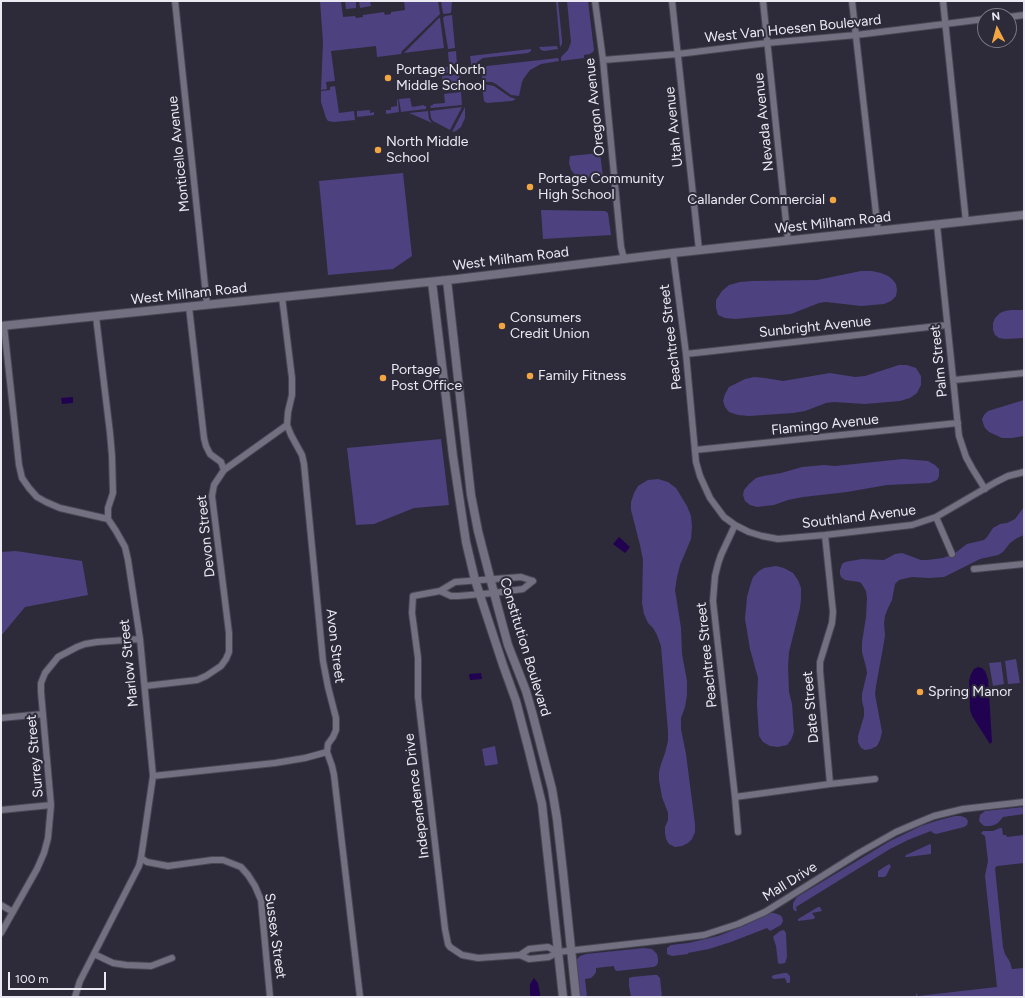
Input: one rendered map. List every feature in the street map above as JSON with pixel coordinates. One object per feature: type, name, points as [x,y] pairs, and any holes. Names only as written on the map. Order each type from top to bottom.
[{"type":"street","name":"Monticello Avenue","points":[[175,1],[207,305]]},
{"type":"street","name":"Oregon Avenue","points":[[595,1],[603,60],[621,247],[624,259]]},
{"type":"street","name":"Utah Avenue","points":[[672,1],[699,250]]},
{"type":"street","name":"Nevada Avenue","points":[[763,1],[788,241]]},
{"type":"street","points":[[852,1],[878,231]]},
{"type":"street","points":[[942,1],[966,222]]},
{"type":"street","name":"West Van Hoesen Boulevard","points":[[603,60],[678,54],[767,43],[856,35],[977,20]]},
{"type":"street","name":"West Milham Road","points":[[3,326],[432,282],[699,250],[1024,215]]},
{"type":"street","name":"Palm Street","points":[[937,225],[961,441],[966,457],[985,489]]},
{"type":"street","name":"Peachtree Street","points":[[673,253],[686,354],[696,462],[705,489],[710,498],[724,517],[735,525],[718,564],[715,576],[713,601],[738,832]]},
{"type":"street","name":"Constitution Boulevard","points":[[447,280],[471,496],[478,531],[508,645],[526,691],[552,789],[557,819],[576,997]]},
{"type":"street","name":"Constitution Boulevard","points":[[432,282],[454,464],[466,542],[479,595],[516,701],[542,804],[563,997]]},
{"type":"street","points":[[189,307],[204,438],[210,454],[221,462],[224,470],[287,425],[292,395],[292,378],[282,297]]},
{"type":"street","points":[[3,326],[19,465],[22,478],[37,497],[46,502],[60,508],[108,519],[108,508],[113,493],[112,456],[96,317]]},
{"type":"street","name":"Sunbright Avenue","points":[[686,354],[947,325]]},
{"type":"street","points":[[954,380],[1024,373]]},
{"type":"street","name":"Flamingo Avenue","points":[[695,450],[958,423]]},
{"type":"street","name":"Avon Street","points":[[287,425],[302,455],[304,464],[323,661],[336,718],[336,730],[328,744],[327,752]]},
{"type":"street","name":"Devon Street","points":[[145,686],[197,680],[221,666],[229,652],[229,633],[212,496],[214,485],[224,470]]},
{"type":"street","name":"Southland Avenue","points":[[735,525],[749,532],[778,539],[912,525],[936,517],[1008,476],[1024,472]]},
{"type":"street","points":[[936,517],[952,554]]},
{"type":"street","name":"Marlow Street","points":[[75,997],[80,981],[139,866],[153,776],[140,639],[125,547],[108,519]]},
{"type":"street","name":"Date Street","points":[[825,535],[833,612],[832,623],[820,662],[820,672],[830,784]]},
{"type":"street","points":[[974,569],[1024,564]]},
{"type":"street","name":"Independence Drive","points":[[440,591],[451,596],[479,595],[523,589],[533,581],[521,577],[455,582],[440,591],[413,596],[412,613],[418,658],[418,697],[446,938],[450,947],[468,957],[490,958],[520,955],[529,949],[548,948],[558,952]]},
{"type":"street","name":"Surrey Street","points":[[1,933],[37,869],[44,853],[48,838],[51,805],[41,692],[41,683],[45,673],[58,657],[84,644],[140,639]]},
{"type":"street","points":[[1,718],[43,714]]},
{"type":"street","points":[[153,776],[275,763],[305,758],[327,752],[334,775],[360,997]]},
{"type":"street","points":[[735,797],[875,779]]},
{"type":"street","name":"Mall Drive","points":[[558,952],[704,935],[738,924],[765,912],[859,853],[896,832],[917,823],[934,816],[963,809],[1024,802]]},
{"type":"street","points":[[1,810],[51,805]]},
{"type":"street","name":"Sussex Street","points":[[141,858],[147,862],[168,866],[223,860],[241,867],[248,874],[261,900],[270,997]]},
{"type":"street","points":[[1,905],[13,912]]},
{"type":"street","name":"Independence Drive","points":[[520,955],[529,959],[536,959],[549,957],[558,952]]},
{"type":"street","points":[[94,954],[113,963],[126,966],[151,966],[172,958]]},
{"type":"shaded area","points":[[320,1],[341,1],[343,17],[355,16],[356,18],[363,17],[363,15],[384,12],[385,15],[391,14],[391,12],[405,10],[404,1],[438,1],[440,14],[402,51],[401,54],[377,57],[376,46],[331,51],[335,81],[326,82],[327,89],[321,90],[323,42]]},
{"type":"shaded area","points":[[345,1],[356,1],[356,8],[346,9]]},
{"type":"shaded area","points":[[359,1],[370,1],[371,6],[360,8]]},
{"type":"shaded area","points":[[441,1],[452,1],[451,13],[443,13]]},
{"type":"shaded area","points":[[556,1],[558,1],[562,40],[560,47]]},
{"type":"shaded area","points":[[567,1],[588,1],[594,50],[590,54],[584,55],[584,58],[561,61],[561,57],[568,50],[571,42]]},
{"type":"shaded area","points":[[452,15],[455,48],[448,49],[443,18],[445,16]]},
{"type":"shaded area","points":[[439,18],[444,48],[404,53]]},
{"type":"shaded area","points":[[557,46],[558,49],[544,51],[539,47]]},
{"type":"shaded area","points":[[531,49],[528,53],[483,58],[477,62],[472,70],[470,56]]},
{"type":"shaded area","points":[[456,51],[457,64],[449,64],[448,52]]},
{"type":"shaded area","points":[[558,58],[559,61],[541,64],[530,70],[522,82],[519,96],[511,95],[492,82],[482,82],[482,72],[487,66]]},
{"type":"shaded area","points":[[458,66],[458,72],[446,73],[446,67]]},
{"type":"shaded area","points":[[459,74],[461,90],[443,91],[442,76]]},
{"type":"shaded area","points":[[482,85],[494,86],[510,97],[516,99],[512,101],[487,103],[484,101]]},
{"type":"shaded area","points":[[335,86],[339,113],[354,111],[355,120],[334,122],[328,121],[326,118],[321,102],[321,91],[330,90],[330,87]]},
{"type":"shaded area","points":[[461,92],[462,105],[431,108],[430,106],[433,104],[445,103],[444,94]]},
{"type":"shaded area","points":[[410,98],[412,107],[424,105],[426,106],[426,109],[401,112],[399,99]]},
{"type":"shaded area","points":[[398,99],[399,112],[386,114],[386,110],[391,110],[391,107],[397,106]]},
{"type":"shaded area","points":[[462,107],[450,130],[433,121],[431,118],[430,111]]},
{"type":"shaded area","points":[[465,107],[465,118],[461,127],[452,132]]},
{"type":"shaded area","points":[[370,110],[370,113],[374,112],[374,115],[357,117],[357,111]]},
{"type":"shaded area","points":[[428,111],[429,119],[432,123],[409,113]]},
{"type":"shaded area","points":[[600,153],[603,177],[580,178],[577,177],[571,170],[569,163],[570,156]]},
{"type":"shaded area","points":[[403,173],[412,256],[393,269],[328,275],[319,181]]},
{"type":"shaded area","points":[[541,210],[605,211],[608,213],[611,235],[543,239]]},
{"type":"shaded area","points":[[861,271],[872,271],[888,276],[896,284],[896,296],[891,301],[884,304],[861,306],[826,302],[819,303],[791,314],[735,319],[725,318],[718,315],[716,308],[716,300],[722,291],[729,285],[740,282],[817,280]]},
{"type":"shaded area","points":[[1011,310],[1024,310],[1024,338],[1005,339],[999,338],[995,335],[993,323],[995,318],[1000,313]]},
{"type":"shaded area","points":[[899,365],[907,365],[916,368],[921,376],[921,385],[917,393],[910,398],[900,401],[865,404],[834,402],[793,413],[749,416],[729,412],[723,401],[729,387],[745,379],[754,377],[783,381],[830,373],[855,377],[865,376]]},
{"type":"shaded area","points":[[73,397],[73,403],[62,404],[61,398]]},
{"type":"shaded area","points":[[1024,400],[1024,436],[1002,438],[989,432],[985,428],[982,419],[988,411]]},
{"type":"shaded area","points":[[441,439],[449,505],[414,508],[374,524],[356,525],[347,448]]},
{"type":"shaded area","points":[[903,459],[928,461],[935,465],[939,469],[939,476],[937,480],[930,483],[887,485],[847,492],[803,497],[774,505],[757,507],[750,505],[745,501],[743,495],[744,490],[756,478],[802,467],[824,465],[835,466]]},
{"type":"shaded area","points":[[658,479],[668,482],[676,488],[687,506],[691,516],[692,527],[691,539],[680,565],[675,590],[681,628],[682,654],[687,681],[687,695],[681,718],[681,729],[686,754],[695,832],[692,839],[688,843],[675,847],[669,844],[666,839],[665,827],[668,820],[668,813],[662,797],[659,780],[659,772],[668,741],[661,646],[657,635],[648,623],[644,614],[642,603],[643,560],[631,510],[631,502],[638,486],[648,480]]},
{"type":"shaded area","points":[[1024,507],[1024,535],[1010,543],[1003,552],[998,555],[980,559],[944,577],[912,577],[899,580],[895,584],[892,600],[885,616],[885,635],[875,694],[882,732],[877,746],[865,750],[861,748],[858,742],[858,736],[864,716],[862,694],[867,673],[862,652],[862,642],[867,598],[866,591],[861,583],[845,580],[841,577],[840,570],[842,564],[845,562],[862,559],[884,560],[895,554],[902,553],[921,560],[943,558],[955,553],[967,544],[984,540],[993,528],[1015,519]]},
{"type":"shaded area","points":[[619,537],[630,547],[625,553],[613,544]]},
{"type":"shaded area","points":[[16,551],[82,561],[88,595],[25,607],[1,636],[1,552]]},
{"type":"shaded area","points":[[776,566],[793,573],[801,588],[800,608],[789,652],[788,666],[789,692],[792,704],[794,732],[787,745],[778,747],[770,746],[763,742],[759,736],[757,705],[758,678],[750,649],[745,619],[747,597],[753,577],[764,568]]},
{"type":"shaded area","points":[[1016,659],[1020,683],[1008,684],[1005,661]]},
{"type":"shaded area","points":[[1001,662],[1004,684],[993,686],[989,663]]},
{"type":"shaded area","points":[[978,667],[985,671],[988,679],[992,742],[990,744],[972,716],[970,710],[969,681],[974,669]]},
{"type":"shaded area","points":[[481,673],[482,679],[470,680],[469,674]]},
{"type":"shaded area","points":[[495,746],[498,764],[485,766],[482,749]]},
{"type":"shaded area","points":[[1024,807],[1024,814],[1003,817],[994,825],[984,826],[979,821],[980,815],[985,811]]},
{"type":"shaded area","points":[[955,816],[966,818],[968,821],[967,825],[936,834],[931,831],[908,840],[890,849],[796,907],[797,911],[793,909],[793,903],[797,897],[890,841],[921,826]]},
{"type":"shaded area","points":[[1002,828],[1003,835],[1006,835],[1007,837],[1024,835],[1024,863],[997,866],[995,868],[1003,947],[1012,969],[1024,968],[1024,997],[916,997],[916,993],[918,996],[997,987],[985,876],[988,861],[985,836],[981,833],[983,831],[993,831]]},
{"type":"shaded area","points":[[930,844],[931,854],[905,857],[906,855]]},
{"type":"shaded area","points":[[889,864],[891,866],[886,876],[878,877],[878,871]]},
{"type":"shaded area","points":[[820,907],[822,911],[812,913],[815,917],[814,919],[798,921],[798,919]]},
{"type":"shaded area","points":[[770,913],[780,915],[783,921],[781,925],[770,931],[767,928],[731,942],[688,954],[672,956],[667,954],[667,948],[671,945],[688,943],[718,936],[746,925]]},
{"type":"shaded area","points":[[784,930],[786,933],[787,957],[785,963],[780,964],[778,963],[776,946],[773,937],[780,931]]},
{"type":"shaded area","points":[[644,948],[652,949],[657,954],[658,963],[656,966],[617,971],[615,970],[614,966],[596,968],[596,972],[591,978],[585,979],[587,997],[579,997],[576,963],[580,956],[586,954]]},
{"type":"shaded area","points":[[787,973],[790,976],[789,983],[787,983],[785,978],[772,978],[774,975]]},
{"type":"shaded area","points":[[657,975],[660,978],[662,997],[631,997],[629,978]]},
{"type":"shaded area","points":[[534,978],[538,983],[540,997],[530,997],[530,984]]},
{"type":"place","name":"Portage North Middle School","points":[[388,78]]},
{"type":"place","name":"North Middle School","points":[[378,150]]},
{"type":"place","name":"Portage Community High School","points":[[530,187]]},
{"type":"place","name":"Callander Commercial","points":[[833,200]]},
{"type":"place","name":"Consumers Credit Union","points":[[502,326]]},
{"type":"place","name":"Family Fitness","points":[[530,376]]},
{"type":"place","name":"Portage Post Office","points":[[383,378]]},
{"type":"place","name":"Spring Manor","points":[[920,692]]}]
